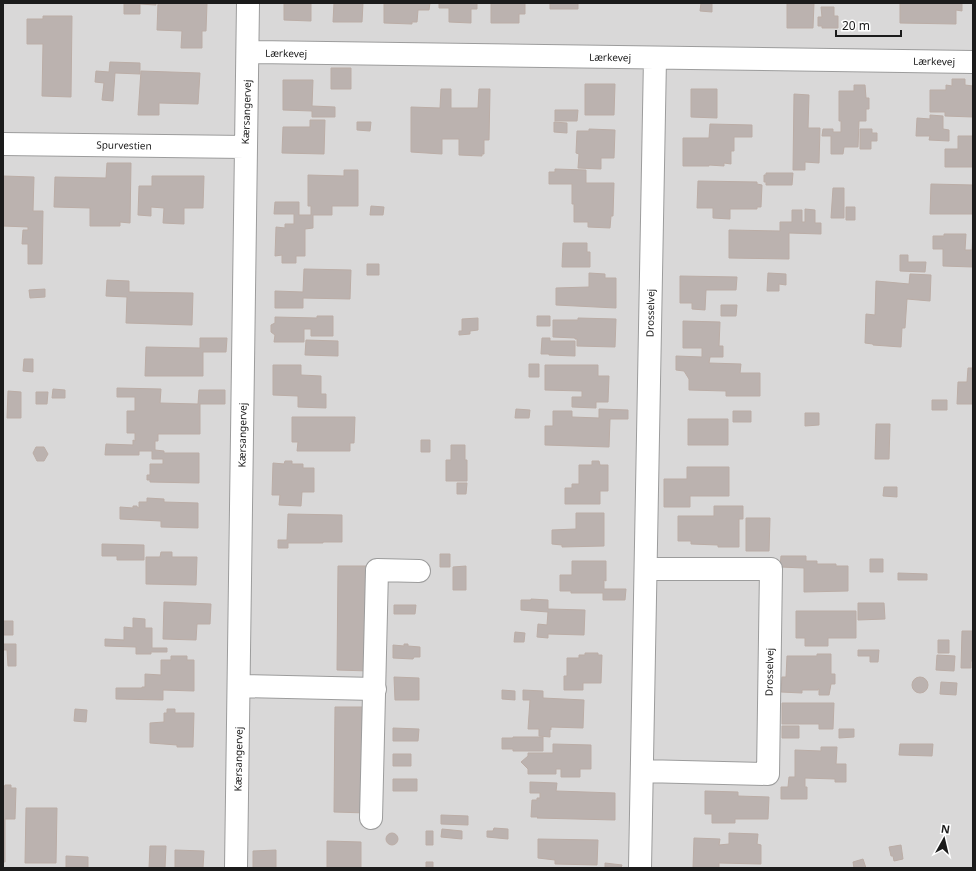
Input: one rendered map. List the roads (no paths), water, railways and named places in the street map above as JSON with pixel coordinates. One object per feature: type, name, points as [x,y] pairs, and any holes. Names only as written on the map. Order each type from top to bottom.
[{"type":"street","name":"Kærsangervej","points":[[236,868],[248,3]]},
{"type":"street","name":"Lærkevej","points":[[248,52],[973,62]]},
{"type":"street","name":"Drosselvej","points":[[640,868],[655,58]]},
{"type":"street","name":"Spurvestien","points":[[3,144],[245,147]]},
{"type":"street","name":"Drosselvej","points":[[642,771],[768,774],[771,569],[646,569]]},
{"type":"street","points":[[372,818],[378,570],[419,571]]},
{"type":"street","points":[[239,686],[374,689]]}]
